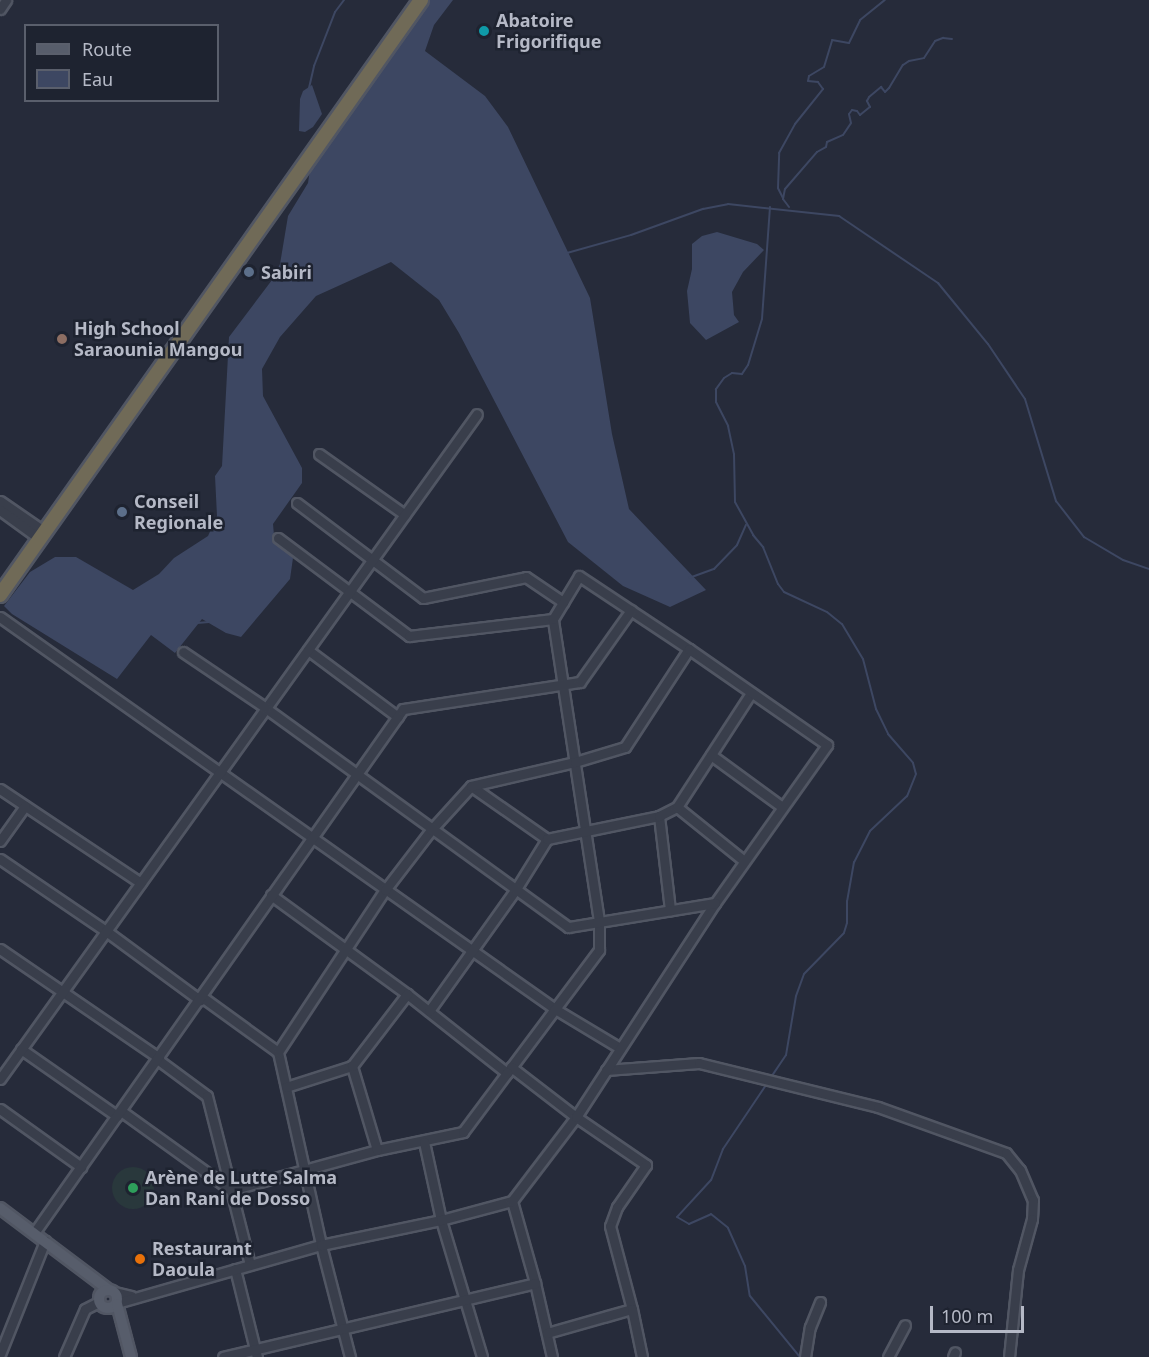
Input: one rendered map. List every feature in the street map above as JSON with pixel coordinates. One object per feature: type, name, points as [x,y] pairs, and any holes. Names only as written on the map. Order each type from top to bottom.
[{"type":"highway","points":[[0,595],[421,0]]},
{"type":"main road","points":[[0,1208],[96,1279],[110,1299],[119,1319],[131,1357]]},
{"type":"street","points":[[0,9],[6,0]]},
{"type":"street","points":[[0,1079],[4,1065],[21,1049],[477,414]]},
{"type":"street","points":[[319,454],[405,515]]},
{"type":"street","points":[[0,501],[42,535]]},
{"type":"street","points":[[297,503],[423,598],[526,577],[563,602]]},
{"type":"street","points":[[0,510],[42,535]]},
{"type":"street","points":[[278,538],[409,636],[553,619]]},
{"type":"street","points":[[21,1049],[231,1190],[305,1172],[376,1150],[424,1142],[463,1132],[599,950],[599,921],[553,619],[579,576],[827,745],[743,860],[576,1117],[512,1201],[441,1220],[321,1245],[132,1296],[110,1299],[85,1309],[64,1357]]},
{"type":"street","points":[[34,1233],[404,709],[580,682],[631,610]]},
{"type":"street","points":[[0,617],[555,1009],[620,1048]]},
{"type":"street","points":[[278,1052],[385,890],[431,830],[471,786],[575,762],[625,747],[689,649]]},
{"type":"street","points":[[308,650],[398,717]]},
{"type":"street","points":[[183,651],[266,708],[431,830],[568,927],[715,903]]},
{"type":"street","points":[[429,1011],[516,889],[547,839],[659,816],[677,807],[751,693]]},
{"type":"street","points":[[711,755],[782,807]]},
{"type":"street","points":[[471,786],[547,839]]},
{"type":"street","points":[[0,789],[141,883]]},
{"type":"street","points":[[0,841],[25,806]]},
{"type":"street","points":[[677,807],[743,860]]},
{"type":"street","points":[[659,816],[670,910]]},
{"type":"street","points":[[0,859],[278,1052],[321,1245],[350,1357]]},
{"type":"street","points":[[271,895],[509,1070],[646,1165],[617,1207],[610,1226],[642,1357]]},
{"type":"street","points":[[0,949],[207,1096],[250,1264]]},
{"type":"street","points":[[286,1087],[352,1066],[407,994]]},
{"type":"street","points":[[606,1070],[699,1063],[878,1107],[1006,1153],[1020,1170],[1033,1200],[1032,1219],[1018,1270],[1009,1357]]},
{"type":"street","points":[[352,1066],[376,1150]]},
{"type":"street","points":[[0,1109],[81,1167]]},
{"type":"street","points":[[424,1142],[441,1220],[482,1357]]},
{"type":"street","points":[[512,1201],[536,1283],[552,1357]]},
{"type":"street","points":[[0,1354],[45,1241]]},
{"type":"street","points":[[236,1269],[256,1353]]},
{"type":"street","points":[[223,1357],[256,1353],[342,1329],[536,1283]]},
{"type":"street","points":[[805,1357],[810,1327],[820,1302]]},
{"type":"street","points":[[547,1333],[632,1309]]},
{"type":"street","points":[[888,1357],[905,1325]]},
{"type":"shaded area","name":"Arène de Lutte Salma Dan Rani de Dosso","points":[[133,1167],[148,1173],[154,1188],[148,1203],[133,1209],[118,1203],[112,1188],[118,1173]]},
{"type":"water","points":[[429,0],[453,0],[434,25],[425,51],[485,96],[508,127],[590,298],[612,434],[629,509],[706,590],[670,607],[623,586],[568,542],[459,333],[439,300],[391,262],[316,296],[280,337],[262,369],[263,396],[302,468],[302,483],[273,524],[274,535],[293,558],[290,579],[241,637],[226,633],[202,619],[175,653],[151,635],[117,679],[12,614],[4,606],[30,572],[55,557],[76,557],[133,590],[159,574],[174,558],[208,536],[217,516],[215,476],[222,466],[229,337],[272,280],[280,264],[288,216],[308,183],[310,169],[324,144]]},
{"type":"water","points":[[312,85],[322,114],[313,127],[305,132],[299,131],[300,99],[303,91]]},
{"type":"water","points":[[717,232],[757,244],[764,250],[743,272],[732,292],[734,315],[739,322],[706,340],[690,323],[687,291],[692,269],[692,244],[702,236]]},
{"type":"waterway","points":[[309,88],[314,66],[335,12],[344,0]]},
{"type":"waterway","points":[[783,198],[778,188],[779,153],[795,124],[823,89],[818,82],[808,81],[809,76],[824,67],[832,40],[849,43],[860,20],[885,0]]},
{"type":"waterway","points":[[789,207],[783,199],[785,189],[817,152],[826,147],[827,142],[843,135],[851,123],[849,114],[852,110],[857,111],[860,115],[870,107],[867,101],[869,97],[881,87],[885,92],[903,65],[909,61],[924,58],[935,41],[943,38],[952,39]]},
{"type":"waterway","points":[[567,253],[631,235],[703,209],[728,204],[839,216],[938,283],[988,344],[1025,399],[1056,501],[1084,537],[1123,560],[1149,569]]},
{"type":"waterway","points":[[770,207],[762,319],[748,365],[742,374],[732,373],[724,378],[716,389],[716,402],[728,426],[734,454],[735,502],[753,535],[763,547],[778,584],[784,592],[827,612],[842,624],[863,659],[876,709],[888,734],[913,763],[916,774],[907,796],[870,831],[854,862],[844,933],[804,974],[796,996],[786,1055],[771,1077]]},
{"type":"waterway","points":[[689,578],[714,569],[737,545],[746,525]]},
{"type":"waterway","points":[[197,623],[209,622]]},
{"type":"waterway","points":[[768,1082],[723,1149],[711,1180],[677,1217],[689,1224],[711,1214],[728,1228],[745,1266],[750,1296],[800,1357]]},
{"type":"place","name":"Abatoire Frigorifique","points":[[484,31]]},
{"type":"place","name":"Sabiri","points":[[249,272]]},
{"type":"place","name":"High School Saraounia Mangou","points":[[62,339]]},
{"type":"place","name":"Conseil Regionale","points":[[122,512]]},
{"type":"place","name":"Arène de Lutte Salma Dan Rani de Dosso","points":[[133,1188]]},
{"type":"place","name":"Restaurant Daoula","points":[[140,1259]]}]
